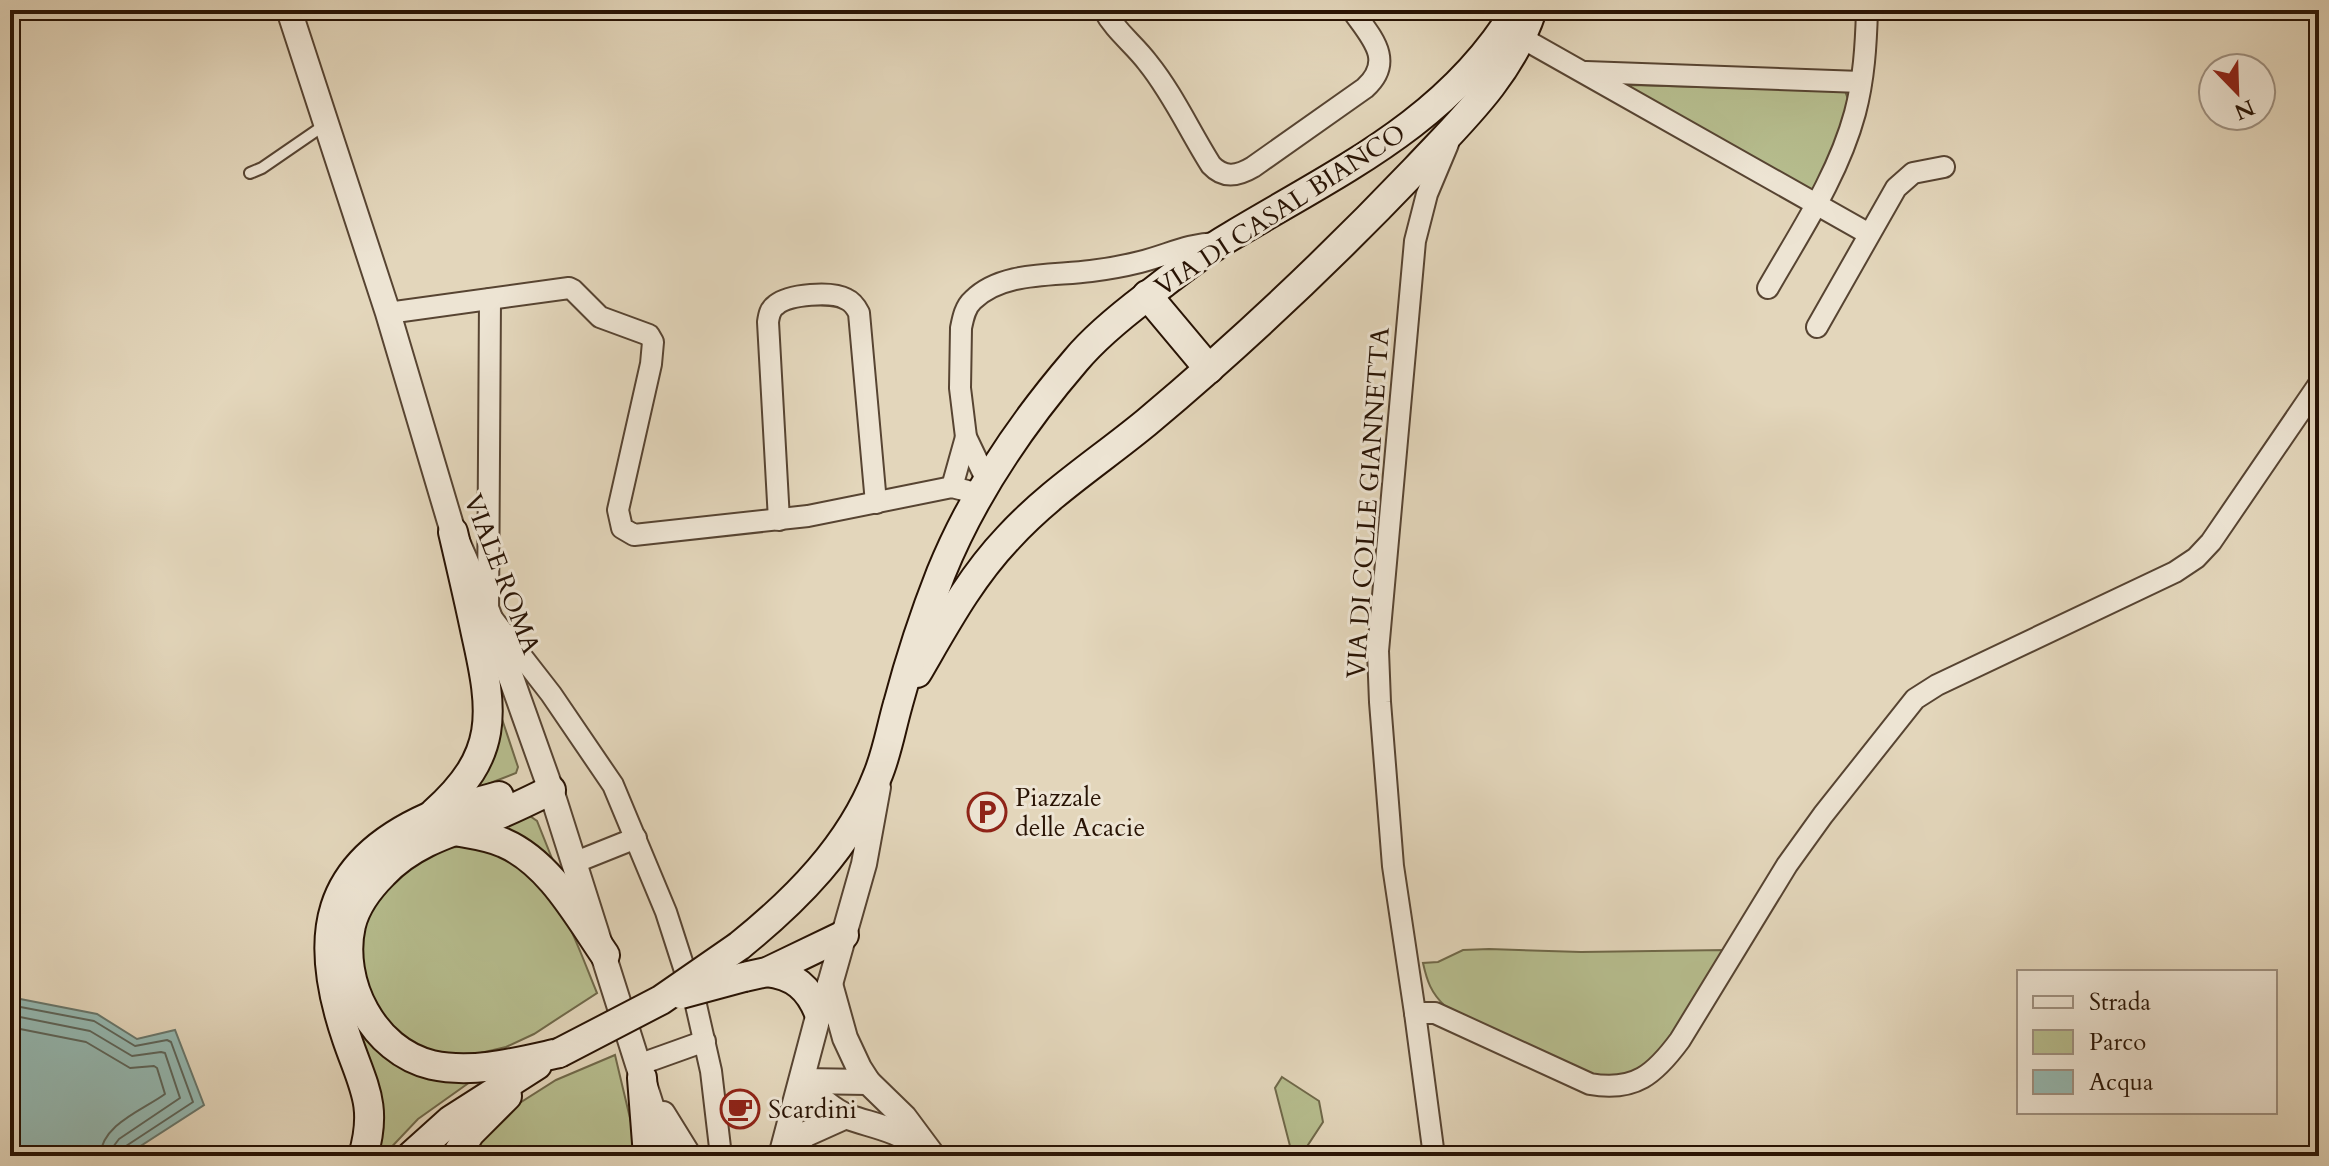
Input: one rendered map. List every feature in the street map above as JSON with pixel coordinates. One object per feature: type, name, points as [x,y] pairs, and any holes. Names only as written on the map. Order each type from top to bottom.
[{"type":"main road","name":"VIA DI CASAL BIANCO","points":[[661,1000],[739,946],[783,909],[824,865],[864,806],[881,767],[918,632],[961,529],[973,487],[1079,356],[1147,295],[1221,242],[1361,161],[1420,119],[1460,83],[1516,10]]},
{"type":"main road","name":"VIA DI CASAL BIANCO","points":[[897,708],[967,588],[1009,536],[1048,500],[1253,331],[1367,219],[1487,92],[1522,38],[1532,10]]},
{"type":"main road","points":[[1147,295],[1209,369]]},
{"type":"main road","points":[[453,532],[485,671],[489,715],[483,748],[472,772],[455,794],[442,824],[378,879],[360,904],[352,923],[348,954],[353,985],[360,1004],[376,1029],[406,1055],[433,1065],[476,1067],[549,1058]]},
{"type":"main road","points":[[363,1156],[370,1127],[370,1106],[333,989],[328,950],[331,924],[343,889],[360,864],[392,838],[442,824],[513,793],[551,790]]},
{"type":"main road","points":[[442,824],[503,843],[531,860],[566,899],[605,955]]},
{"type":"main road","points":[[411,1156],[461,1112],[549,1058],[661,1000],[755,974],[844,935]]},
{"type":"main road","points":[[755,974],[790,977],[805,987],[819,1013]]},
{"type":"main road","points":[[456,1156],[477,1126],[549,1058]]},
{"type":"main road","points":[[640,1072],[648,1156]]},
{"type":"street","name":"VIALE ROMA","points":[[289,10],[388,313],[453,532],[488,613],[576,862],[667,1156]]},
{"type":"street","points":[[1104,10],[1116,29],[1155,72],[1211,165],[1217,172],[1230,175],[1241,174],[1253,167],[1375,78],[1379,53],[1352,10]]},
{"type":"street","points":[[1768,288],[1816,204],[1848,136],[1861,82],[1867,10]]},
{"type":"street","points":[[1522,38],[1869,234]]},
{"type":"street","points":[[1582,72],[1861,82]]},
{"type":"street","name":"VIA DI COLLE GIANNETTA","points":[[1434,1156],[1393,866],[1378,664],[1415,241],[1427,194],[1454,129]]},
{"type":"street","points":[[1817,327],[1901,182],[1913,173],[1944,167]]},
{"type":"street","name":"VIA DI COLLE GIANNETTA","points":[[1367,219],[1401,202],[1413,214],[1415,241]]},
{"type":"street","points":[[973,487],[959,358],[963,318],[976,297],[1029,276],[1105,269],[1141,262],[1197,244],[1221,242]]},
{"type":"street","points":[[388,313],[569,288],[600,317],[644,332],[652,339],[651,364],[618,510],[624,531],[641,535],[779,520],[973,487]]},
{"type":"street","points":[[779,520],[768,322],[774,306],[794,297],[839,296],[850,300],[859,313],[876,503]]},
{"type":"street","points":[[490,299],[488,613],[551,694],[613,785],[636,838],[680,951],[705,1041],[721,1156]]},
{"type":"street","points":[[1415,1013],[1435,1013],[1590,1084],[1609,1087],[1628,1085],[1649,1074],[1680,1040],[1800,847],[1915,699],[1937,685],[2175,572],[2196,558],[2211,542],[2319,384]]},
{"type":"street","points":[[966,437],[973,487]]},
{"type":"street","points":[[781,1155],[819,1013],[864,864],[881,767]]},
{"type":"street","points":[[576,862],[636,838]]},
{"type":"street","points":[[830,984],[845,1038],[868,1082],[894,1105],[931,1156]]},
{"type":"street","points":[[689,1156],[640,1072],[705,1041]]},
{"type":"street","points":[[802,1081],[868,1082]]},
{"type":"street","points":[[802,1081],[818,1097],[846,1116],[891,1129],[931,1156]]},
{"type":"street","points":[[781,1155],[806,1134],[846,1116]]},
{"type":"lane","points":[[250,173],[327,123]]},
{"type":"green space","points":[[1631,85],[1845,91],[1849,102],[1815,192],[1805,194],[1631,94]]},
{"type":"green space","points":[[503,722],[518,767],[516,773],[475,789],[492,754]]},
{"type":"green space","points":[[527,814],[537,821],[555,866],[488,829]]},
{"type":"green space","points":[[476,845],[510,860],[541,881],[558,904],[573,934],[597,993],[534,1034],[506,1047],[472,1055],[429,1053],[396,1036],[366,1004],[360,919],[386,879],[428,850]]},
{"type":"green space","points":[[1463,950],[1581,952],[1725,950],[1661,1055],[1648,1069],[1600,1080],[1440,1001],[1430,986],[1423,963],[1438,962]]},
{"type":"green space","points":[[345,999],[367,1035],[477,1077],[418,1119],[383,1156],[369,1156]]},
{"type":"green space","points":[[615,1055],[639,1156],[467,1156],[499,1116],[556,1080]]},
{"type":"green space","points":[[1282,1077],[1319,1101],[1323,1122],[1302,1154],[1290,1146],[1275,1088]]},
{"type":"water","points":[[10,997],[97,1014],[137,1039],[175,1030],[204,1105],[125,1156],[10,1156]]},
{"type":"place","name":"Piazzale delle Acacie","points":[[987,812]]},
{"type":"place","name":"Scardini","points":[[740,1109]]}]
